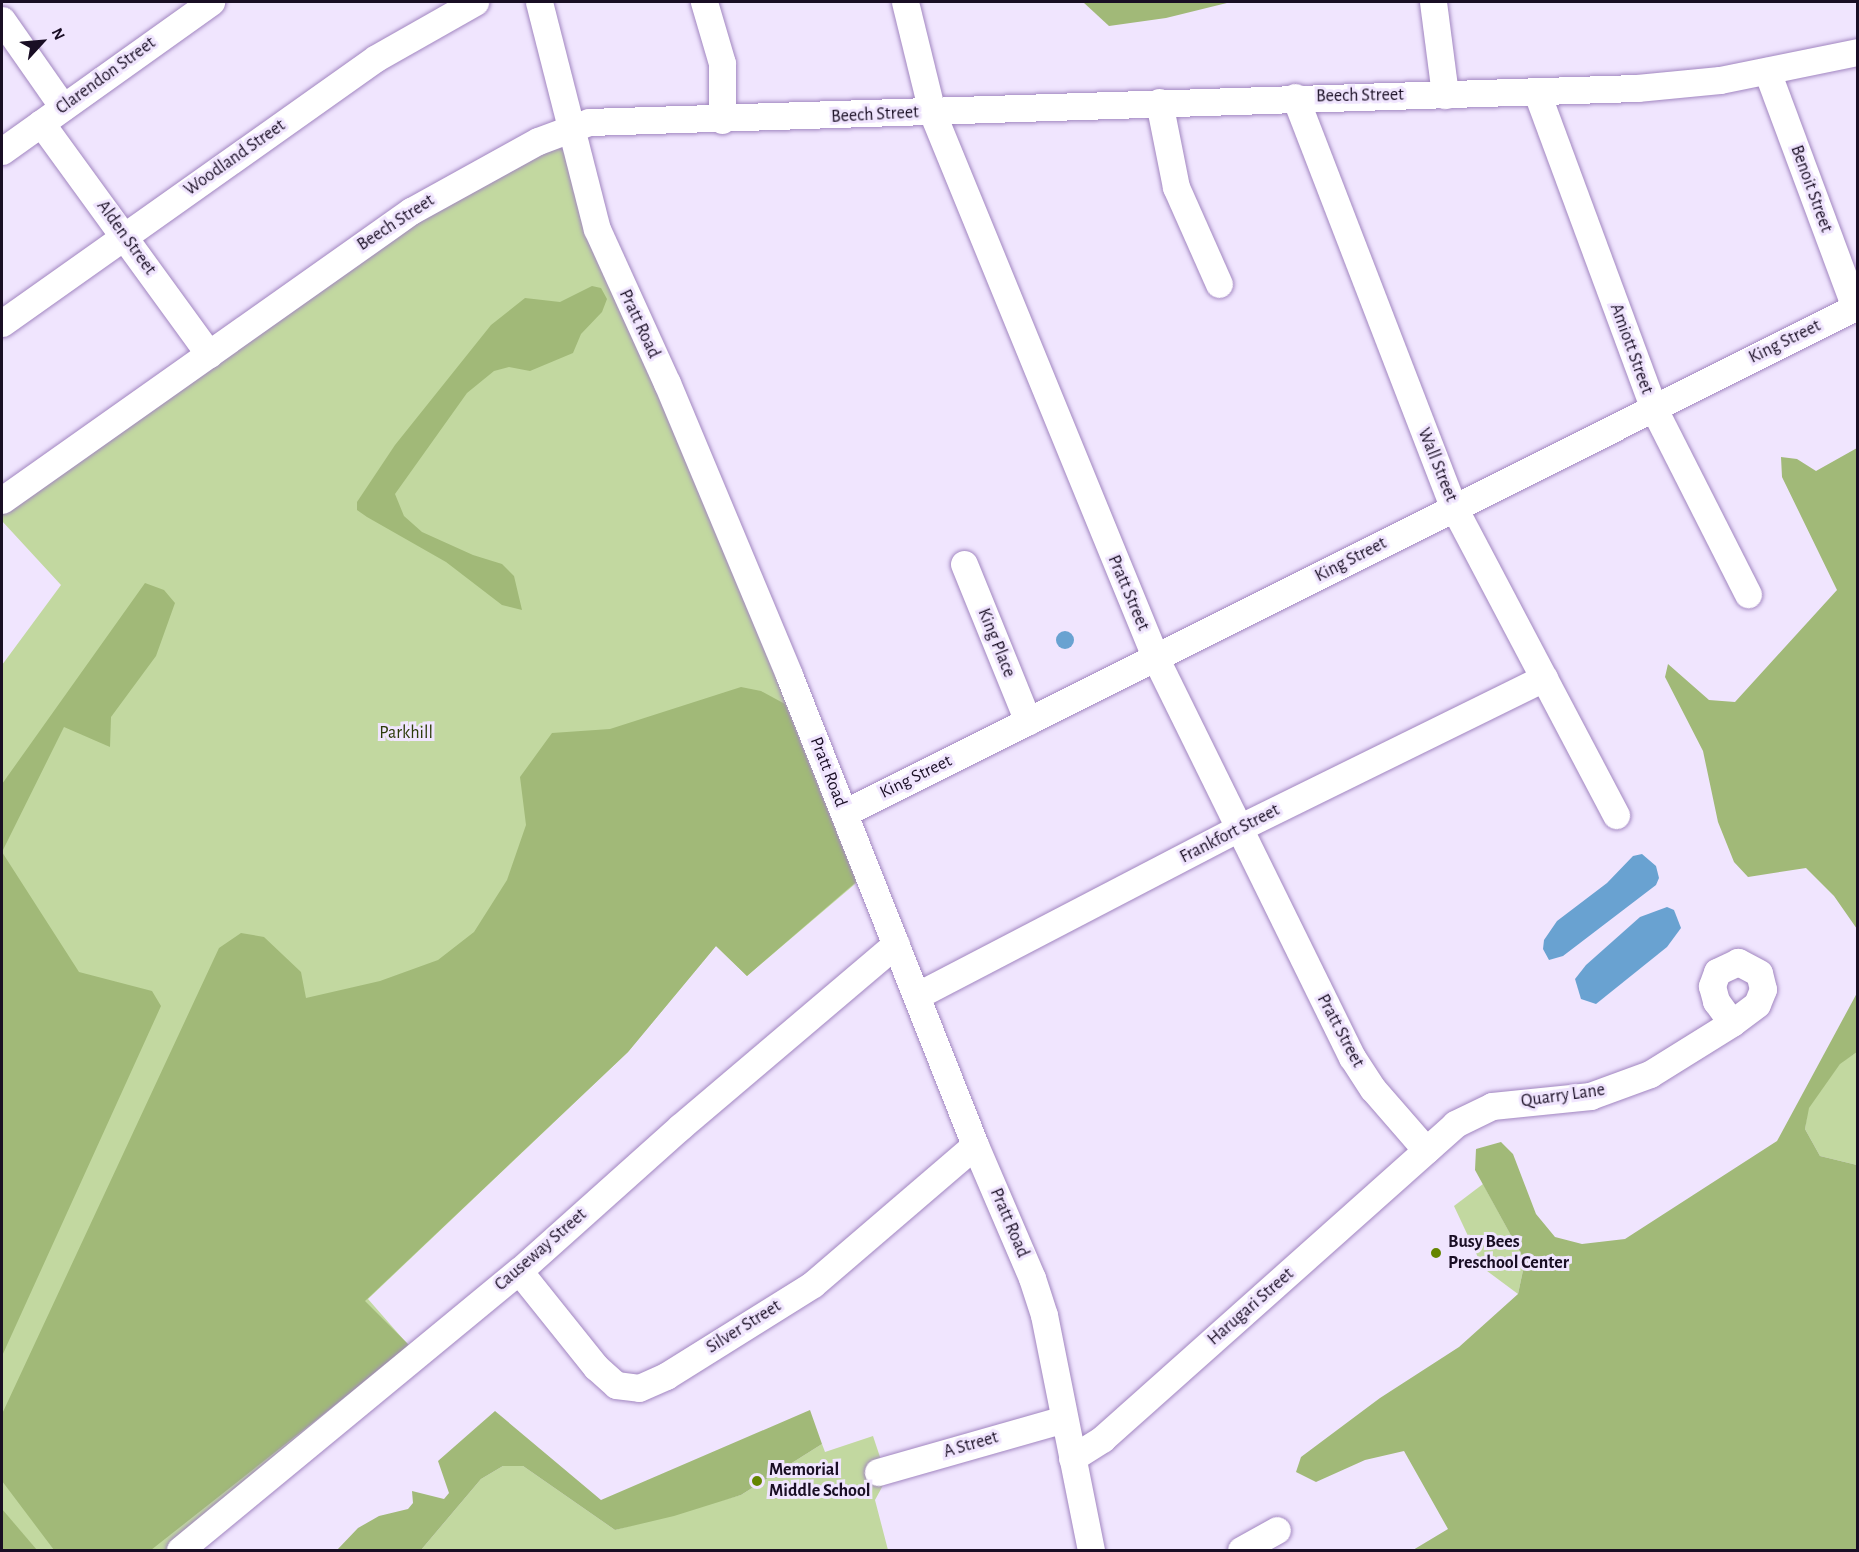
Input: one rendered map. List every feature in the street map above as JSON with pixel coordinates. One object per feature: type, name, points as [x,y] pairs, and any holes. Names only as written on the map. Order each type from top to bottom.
[{"type":"street","name":"Clarendon Street","points":[[2,151],[211,2]]},
{"type":"street","name":"Woodland Street","points":[[2,323],[376,58],[475,2]]},
{"type":"street","name":"Pratt Road","points":[[539,2],[597,229],[667,383],[1038,1294],[1091,1551]]},
{"type":"street","points":[[704,2],[722,63],[722,120]]},
{"type":"street","name":"Pratt Street","points":[[905,2],[932,112],[992,267],[1156,659],[1357,1064],[1426,1150]]},
{"type":"street","points":[[1432,2],[1444,95]]},
{"type":"street","points":[[2,20],[63,107]]},
{"type":"street","name":"Beech Street","points":[[2,500],[411,211],[500,160],[573,128],[595,122],[722,120],[1295,97],[1536,93],[1689,85],[1857,52]]},
{"type":"street","name":"Benoit Street","points":[[1767,71],[1856,307]]},
{"type":"street","name":"Amiott Street","points":[[1536,93],[1653,407],[1748,594]]},
{"type":"street","name":"Wall Street","points":[[1295,97],[1454,508],[1616,815]]},
{"type":"street","points":[[1159,102],[1176,186],[1219,284]]},
{"type":"street","name":"Alden Street","points":[[41,123],[125,235],[209,354]]},
{"type":"street","name":"King Street","points":[[843,813],[1156,659],[1653,407],[1856,307]]},
{"type":"street","name":"King Place","points":[[964,564],[1028,722]]},
{"type":"street","name":"Frankfort Street","points":[[918,995],[1239,828],[1544,678]]},
{"type":"street","name":"Causeway Street","points":[[180,1551],[519,1271],[680,1127],[896,944]]},
{"type":"street","name":"Quarry Lane","points":[[1426,1150],[1455,1124],[1492,1106],[1590,1096],[1631,1083],[1732,1023]]},
{"type":"street","name":"Silver Street","points":[[519,1271],[596,1367],[616,1385],[639,1388],[666,1376],[813,1284],[975,1144]]},
{"type":"street","name":"Harugari Street","points":[[1072,1458],[1102,1439],[1426,1150]]},
{"type":"street","name":"A Street","points":[[878,1472],[1064,1419]]},
{"type":"street","points":[[1241,1551],[1277,1530]]},
{"type":"green space","points":[[1083,2],[1231,2],[1166,18],[1109,26]]},
{"type":"green space","name":"Parkhill","points":[[538,141],[576,149],[868,873],[747,976],[716,946],[628,1052],[368,1299],[417,1355],[178,1550],[2,1550],[2,665],[61,585],[2,521],[2,500]]},
{"type":"green space","points":[[592,286],[601,288],[607,299],[602,312],[581,334],[573,353],[530,371],[509,367],[494,371],[467,393],[395,494],[404,516],[422,532],[473,555],[502,564],[514,576],[522,610],[502,605],[446,562],[367,517],[357,510],[357,502],[395,445],[491,325],[525,298],[560,302]]},
{"type":"green space","points":[[1857,448],[1857,929],[1834,896],[1806,868],[1748,877],[1734,862],[1718,822],[1703,751],[1665,677],[1668,664],[1709,700],[1735,702],[1837,590],[1782,477],[1781,457],[1797,459],[1816,471]]},
{"type":"green space","points":[[145,583],[164,590],[175,603],[156,656],[111,717],[110,747],[64,727],[2,852],[2,784]]},
{"type":"green space","points":[[741,687],[761,691],[785,704],[856,882],[747,976],[716,946],[628,1052],[365,1301],[410,1346],[151,1550],[54,1550],[2,1481],[2,1414],[219,948],[241,933],[264,937],[301,972],[306,998],[380,981],[438,960],[474,932],[507,880],[526,825],[520,777],[552,733],[610,729]]},
{"type":"green space","points":[[2,852],[79,972],[152,991],[161,1006],[2,1356]]},
{"type":"green space","points":[[1857,993],[1857,1052],[1840,1064],[1809,1108],[1805,1129],[1820,1156],[1857,1165],[1857,1550],[1413,1550],[1448,1529],[1404,1451],[1365,1460],[1316,1482],[1296,1472],[1301,1457],[1380,1398],[1459,1347],[1518,1294],[1525,1261],[1475,1170],[1476,1149],[1501,1142],[1513,1154],[1536,1214],[1555,1237],[1582,1244],[1625,1239],[1777,1141]]},
{"type":"green space","points":[[1857,1052],[1857,1165],[1820,1156],[1805,1129],[1808,1108],[1840,1063]]},
{"type":"green space","points":[[1483,1184],[1525,1261],[1518,1294],[1483,1268],[1454,1206]]},
{"type":"green space","points":[[810,1410],[822,1444],[741,1495],[674,1516],[615,1530],[523,1466],[503,1466],[481,1479],[421,1550],[337,1550],[358,1528],[379,1516],[408,1509],[413,1503],[412,1491],[444,1499],[449,1493],[438,1461],[495,1411],[601,1500]]},
{"type":"green space","points":[[873,1436],[887,1478],[875,1500],[888,1550],[421,1550],[481,1479],[503,1466],[523,1466],[615,1530],[741,1495],[822,1444],[825,1452]]},
{"type":"green space","points":[[2,1509],[37,1550],[2,1550]]},
{"type":"water","points":[[1061,631],[1069,631],[1074,636],[1072,647],[1061,649],[1056,644],[1056,636]]},
{"type":"water","points":[[1642,854],[1656,866],[1659,878],[1656,885],[1563,956],[1549,960],[1543,949],[1544,940],[1557,921],[1607,883],[1633,856]]},
{"type":"water","points":[[1667,907],[1674,910],[1681,928],[1667,947],[1596,1004],[1581,999],[1575,979],[1586,965],[1640,917]]},
{"type":"place","name":"Busy Bees Preschool Center","points":[[1436,1253]]},
{"type":"place","name":"Memorial Middle School","points":[[757,1481]]}]
